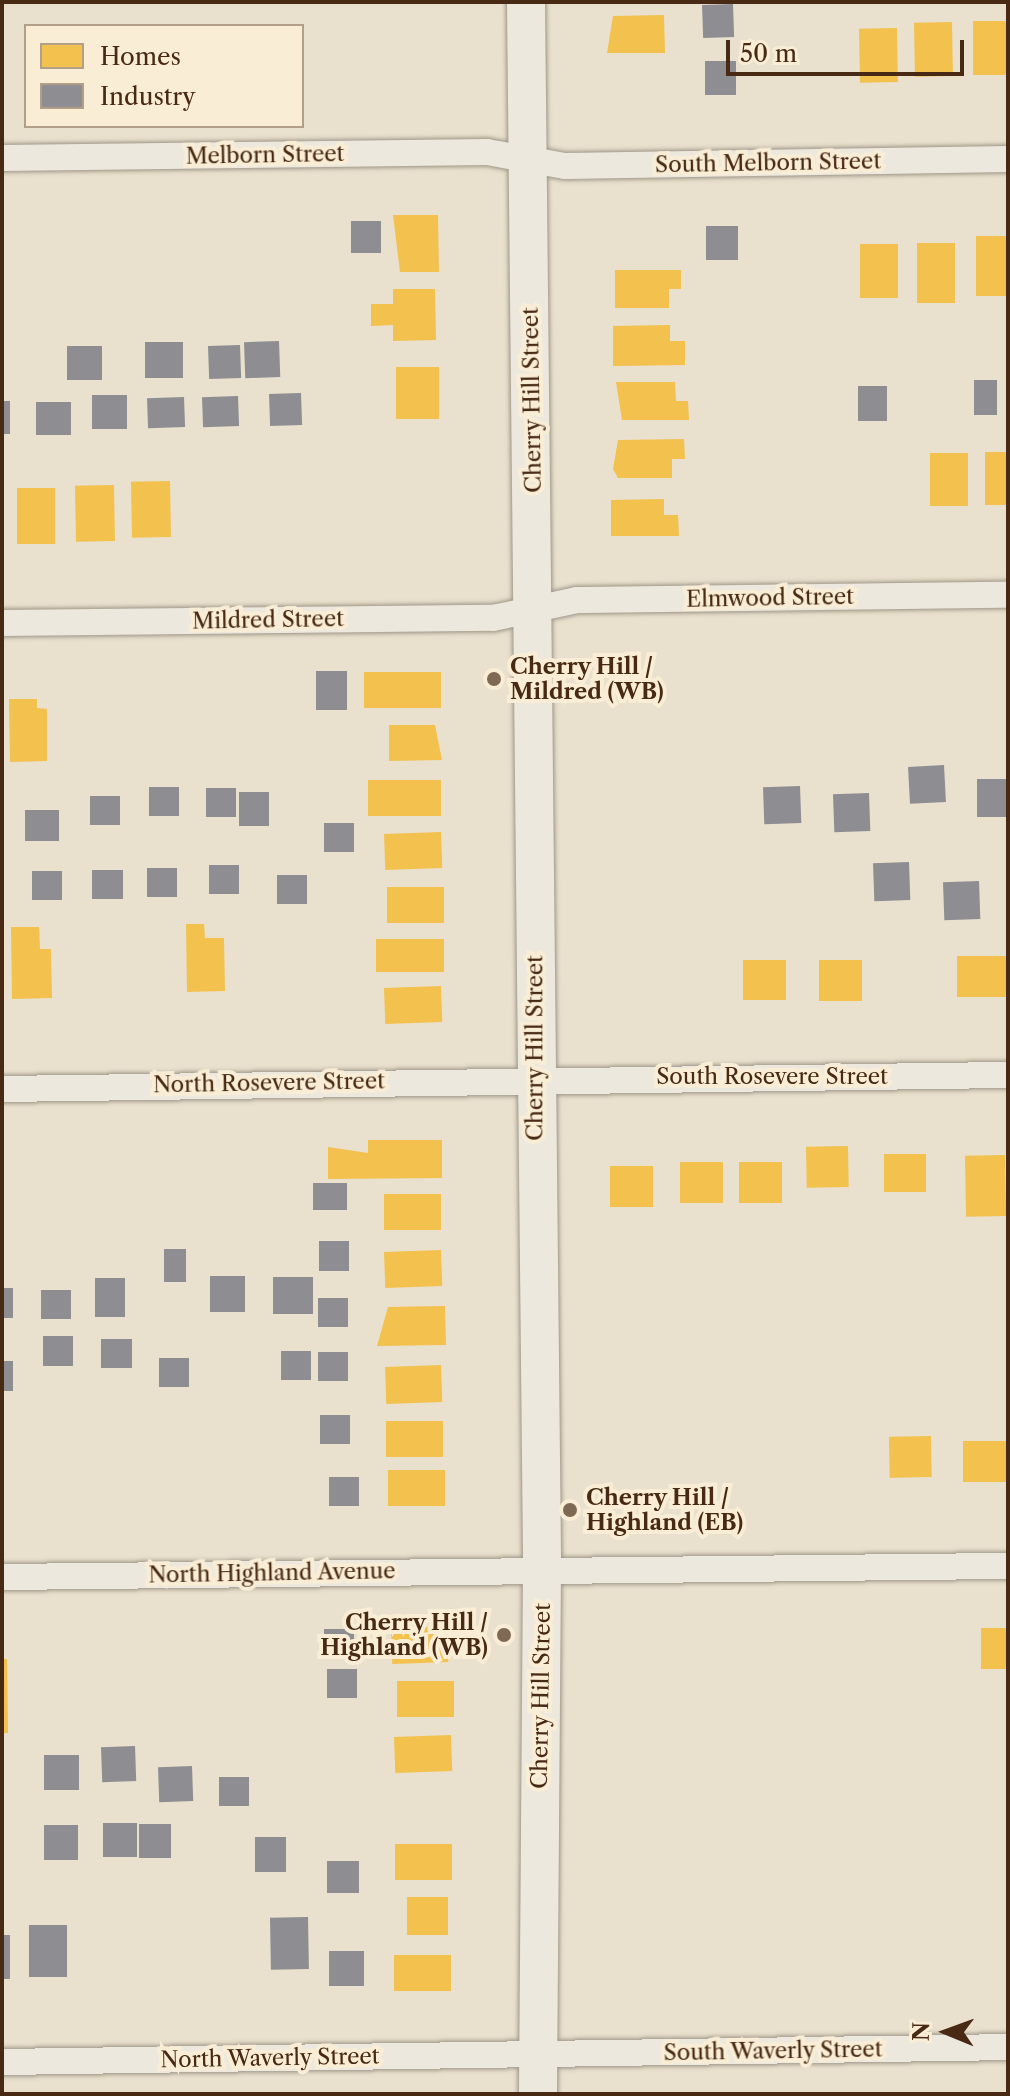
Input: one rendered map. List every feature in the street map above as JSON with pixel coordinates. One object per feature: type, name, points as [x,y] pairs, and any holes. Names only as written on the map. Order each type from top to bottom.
[{"type":"street","name":"Cherry Hill Street","points":[[526,2],[542,1569],[538,2094]]},
{"type":"street","name":"Melborn Street","points":[[2,158],[487,152],[528,161]]},
{"type":"street","name":"South Melborn Street","points":[[528,161],[1008,159]]},
{"type":"street","name":"Elmwood Street","points":[[532,609],[577,600],[1008,595]]},
{"type":"street","name":"Mildred Street","points":[[2,623],[493,618],[532,609]]},
{"type":"street","name":"South Rosevere Street","points":[[535,1078],[1008,1075]]},
{"type":"street","name":"North Rosevere Street","points":[[2,1089],[535,1078]]},
{"type":"street","name":"North Highland Avenue","points":[[2,1577],[1008,1566]]},
{"type":"street","name":"South Waverly Street","points":[[537,2055],[1008,2047]]},
{"type":"street","name":"North Waverly Street","points":[[2,2062],[537,2055]]},
{"type":"building: Homes","points":[[664,15],[665,53],[607,53],[613,16]]},
{"type":"building: Homes","points":[[973,21],[1008,21],[1008,75],[973,75]]},
{"type":"building: Homes","points":[[952,22],[953,76],[915,77],[914,23]]},
{"type":"building: Homes","points":[[897,28],[898,82],[860,83],[859,29]]},
{"type":"building: Homes","points":[[393,215],[438,215],[439,272],[400,272]]},
{"type":"building: Homes","points":[[976,236],[1008,236],[1008,296],[976,296]]},
{"type":"building: Homes","points":[[917,243],[955,243],[955,303],[917,303]]},
{"type":"building: Homes","points":[[860,244],[898,244],[898,298],[860,298]]},
{"type":"building: Homes","points":[[615,270],[681,270],[681,289],[669,289],[669,308],[615,308]]},
{"type":"building: Homes","points":[[393,289],[435,289],[436,340],[393,341],[393,325],[371,326],[371,304],[393,304]]},
{"type":"building: Homes","points":[[670,325],[670,341],[685,341],[685,365],[613,366],[613,326]]},
{"type":"building: Homes","points":[[396,367],[439,367],[439,419],[396,419]]},
{"type":"building: Homes","points":[[616,382],[675,382],[676,401],[688,401],[689,420],[622,420]]},
{"type":"building: Homes","points":[[684,439],[685,459],[672,459],[672,478],[618,478],[613,469],[618,440]]},
{"type":"building: Homes","points":[[985,452],[1008,452],[1008,505],[985,505]]},
{"type":"building: Homes","points":[[930,453],[968,453],[968,506],[930,506]]},
{"type":"building: Homes","points":[[170,481],[171,537],[132,538],[131,482]]},
{"type":"building: Homes","points":[[114,485],[115,541],[76,542],[75,486]]},
{"type":"building: Homes","points":[[17,488],[55,488],[55,544],[17,544]]},
{"type":"building: Homes","points":[[664,499],[664,515],[678,515],[679,536],[611,536],[611,500]]},
{"type":"building: Homes","points":[[364,672],[441,672],[441,708],[364,708]]},
{"type":"building: Homes","points":[[9,699],[37,699],[37,708],[47,709],[47,761],[10,762]]},
{"type":"building: Homes","points":[[389,725],[435,725],[442,760],[389,761]]},
{"type":"building: Homes","points":[[368,780],[441,780],[441,816],[368,816]]},
{"type":"building: Homes","points":[[441,832],[442,868],[385,870],[384,834]]},
{"type":"building: Homes","points":[[387,887],[444,887],[444,923],[387,923]]},
{"type":"building: Homes","points":[[186,924],[204,924],[205,938],[224,938],[225,991],[187,992]]},
{"type":"building: Homes","points":[[11,927],[39,927],[40,949],[51,949],[52,998],[12,999]]},
{"type":"building: Homes","points":[[376,939],[444,939],[444,972],[376,972]]},
{"type":"building: Homes","points":[[957,956],[1008,956],[1008,997],[957,997]]},
{"type":"building: Homes","points":[[743,960],[786,960],[786,1000],[743,1000]]},
{"type":"building: Homes","points":[[819,960],[862,960],[862,1001],[819,1001]]},
{"type":"building: Homes","points":[[441,986],[442,1022],[385,1024],[384,988]]},
{"type":"building: Homes","points":[[368,1140],[442,1140],[442,1178],[328,1179],[328,1147],[368,1153]]},
{"type":"building: Homes","points":[[848,1146],[849,1187],[807,1188],[806,1147]]},
{"type":"building: Homes","points":[[884,1154],[926,1154],[926,1192],[884,1192]]},
{"type":"building: Homes","points":[[1005,1155],[1006,1216],[966,1217],[965,1156]]},
{"type":"building: Homes","points":[[680,1162],[723,1162],[723,1203],[680,1203]]},
{"type":"building: Homes","points":[[739,1162],[782,1162],[782,1203],[739,1203]]},
{"type":"building: Homes","points":[[610,1166],[653,1166],[653,1207],[610,1207]]},
{"type":"building: Homes","points":[[384,1194],[441,1194],[441,1230],[384,1230]]},
{"type":"building: Homes","points":[[441,1250],[442,1286],[385,1288],[384,1252]]},
{"type":"building: Homes","points":[[445,1306],[446,1345],[377,1346],[388,1307]]},
{"type":"building: Homes","points":[[441,1365],[442,1402],[386,1404],[385,1367]]},
{"type":"building: Homes","points":[[386,1421],[443,1421],[443,1457],[386,1457]]},
{"type":"building: Homes","points":[[931,1436],[932,1477],[890,1478],[889,1437]]},
{"type":"building: Homes","points":[[963,1441],[1006,1441],[1006,1482],[963,1482]]},
{"type":"building: Homes","points":[[388,1470],[445,1470],[445,1506],[388,1506]]},
{"type":"building: Homes","points":[[447,1626],[448,1662],[392,1664],[391,1628]]},
{"type":"building: Homes","points":[[981,1628],[1008,1628],[1008,1669],[981,1669]]},
{"type":"building: Homes","points":[[2,1659],[7,1659],[8,1733],[2,1733]]},
{"type":"building: Homes","points":[[397,1681],[454,1681],[454,1717],[397,1717]]},
{"type":"building: Homes","points":[[451,1735],[452,1771],[395,1773],[394,1737]]},
{"type":"building: Homes","points":[[395,1844],[452,1844],[452,1880],[395,1880]]},
{"type":"building: Homes","points":[[407,1897],[448,1897],[448,1935],[407,1935]]},
{"type":"building: Homes","points":[[394,1955],[451,1955],[451,1991],[394,1991]]},
{"type":"building: Industry","points":[[733,4],[734,37],[703,38],[702,5]]},
{"type":"building: Industry","points":[[705,61],[736,61],[736,95],[705,95]]},
{"type":"building: Industry","points":[[351,221],[381,221],[381,253],[351,253]]},
{"type":"building: Industry","points":[[706,226],[738,226],[738,260],[706,260]]},
{"type":"building: Industry","points":[[279,341],[280,377],[245,378],[244,342]]},
{"type":"building: Industry","points":[[145,342],[183,342],[183,378],[145,378]]},
{"type":"building: Industry","points":[[240,345],[241,378],[209,379],[208,346]]},
{"type":"building: Industry","points":[[67,346],[102,346],[102,380],[67,380]]},
{"type":"building: Industry","points":[[974,380],[997,380],[997,415],[974,415]]},
{"type":"building: Industry","points":[[858,386],[887,386],[887,421],[858,421]]},
{"type":"building: Industry","points":[[301,393],[302,425],[270,426],[269,394]]},
{"type":"building: Industry","points":[[92,395],[127,395],[127,429],[92,429]]},
{"type":"building: Industry","points":[[238,396],[239,426],[203,427],[202,397]]},
{"type":"building: Industry","points":[[184,397],[185,427],[148,428],[147,398]]},
{"type":"building: Industry","points":[[2,401],[10,401],[10,434],[2,434]]},
{"type":"building: Industry","points":[[36,402],[71,402],[71,435],[36,435]]},
{"type":"building: Industry","points":[[316,671],[347,671],[347,710],[316,710]]},
{"type":"building: Industry","points":[[944,765],[946,802],[910,804],[908,767]]},
{"type":"building: Industry","points":[[977,779],[1008,779],[1008,817],[977,817]]},
{"type":"building: Industry","points":[[800,786],[801,823],[764,824],[763,787]]},
{"type":"building: Industry","points":[[149,787],[179,787],[179,816],[149,816]]},
{"type":"building: Industry","points":[[206,788],[236,788],[236,817],[206,817]]},
{"type":"building: Industry","points":[[239,792],[269,792],[269,826],[239,826]]},
{"type":"building: Industry","points":[[869,793],[870,831],[834,832],[833,794]]},
{"type":"building: Industry","points":[[90,796],[120,796],[120,825],[90,825]]},
{"type":"building: Industry","points":[[25,810],[59,810],[59,841],[25,841]]},
{"type":"building: Industry","points":[[324,823],[354,823],[354,852],[324,852]]},
{"type":"building: Industry","points":[[909,862],[910,900],[874,901],[873,863]]},
{"type":"building: Industry","points":[[209,865],[239,865],[239,894],[209,894]]},
{"type":"building: Industry","points":[[147,868],[177,868],[177,897],[147,897]]},
{"type":"building: Industry","points":[[92,870],[123,870],[123,899],[92,899]]},
{"type":"building: Industry","points":[[32,871],[62,871],[62,900],[32,900]]},
{"type":"building: Industry","points":[[277,875],[307,875],[307,904],[277,904]]},
{"type":"building: Industry","points":[[979,881],[980,919],[944,920],[943,882]]},
{"type":"building: Industry","points":[[313,1183],[347,1183],[347,1210],[313,1210]]},
{"type":"building: Industry","points":[[319,1241],[349,1241],[349,1271],[319,1271]]},
{"type":"building: Industry","points":[[164,1249],[186,1249],[186,1282],[164,1282]]},
{"type":"building: Industry","points":[[210,1276],[245,1276],[245,1312],[210,1312]]},
{"type":"building: Industry","points":[[273,1277],[313,1277],[313,1314],[273,1314]]},
{"type":"building: Industry","points":[[95,1278],[125,1278],[125,1317],[95,1317]]},
{"type":"building: Industry","points":[[2,1288],[13,1288],[13,1318],[2,1318]]},
{"type":"building: Industry","points":[[41,1290],[71,1290],[71,1319],[41,1319]]},
{"type":"building: Industry","points":[[318,1298],[348,1298],[348,1327],[318,1327]]},
{"type":"building: Industry","points":[[43,1336],[73,1336],[73,1366],[43,1366]]},
{"type":"building: Industry","points":[[101,1339],[132,1339],[132,1368],[101,1368]]},
{"type":"building: Industry","points":[[281,1351],[311,1351],[311,1380],[281,1380]]},
{"type":"building: Industry","points":[[318,1352],[348,1352],[348,1381],[318,1381]]},
{"type":"building: Industry","points":[[159,1358],[189,1358],[189,1387],[159,1387]]},
{"type":"building: Industry","points":[[2,1361],[13,1361],[13,1391],[2,1391]]},
{"type":"building: Industry","points":[[320,1415],[350,1415],[350,1444],[320,1444]]},
{"type":"building: Industry","points":[[329,1477],[359,1477],[359,1506],[329,1506]]},
{"type":"building: Industry","points":[[324,1629],[354,1629],[354,1658],[324,1658]]},
{"type":"building: Industry","points":[[327,1669],[357,1669],[357,1698],[327,1698]]},
{"type":"building: Industry","points":[[135,1746],[136,1781],[102,1782],[101,1747]]},
{"type":"building: Industry","points":[[44,1755],[79,1755],[79,1790],[44,1790]]},
{"type":"building: Industry","points":[[192,1766],[193,1801],[159,1802],[158,1767]]},
{"type":"building: Industry","points":[[219,1777],[249,1777],[249,1806],[219,1806]]},
{"type":"building: Industry","points":[[103,1823],[137,1823],[137,1857],[103,1857]]},
{"type":"building: Industry","points":[[139,1824],[171,1824],[171,1858],[139,1858]]},
{"type":"building: Industry","points":[[44,1825],[78,1825],[78,1860],[44,1860]]},
{"type":"building: Industry","points":[[255,1837],[286,1837],[286,1872],[255,1872]]},
{"type":"building: Industry","points":[[327,1861],[359,1861],[359,1893],[327,1893]]},
{"type":"building: Industry","points":[[308,1917],[309,1969],[271,1970],[270,1918]]},
{"type":"building: Industry","points":[[29,1925],[67,1925],[67,1977],[29,1977]]},
{"type":"building: Industry","points":[[2,1935],[10,1935],[10,1979],[2,1979]]},
{"type":"building: Industry","points":[[329,1951],[364,1951],[364,1986],[329,1986]]},
{"type":"place","name":"Cherry Hill / Mildred (WB)","points":[[494,679]]},
{"type":"place","name":"Cherry Hill / Highland (EB)","points":[[570,1510]]},
{"type":"place","name":"Cherry Hill / Highland (WB)","points":[[504,1635]]}]
